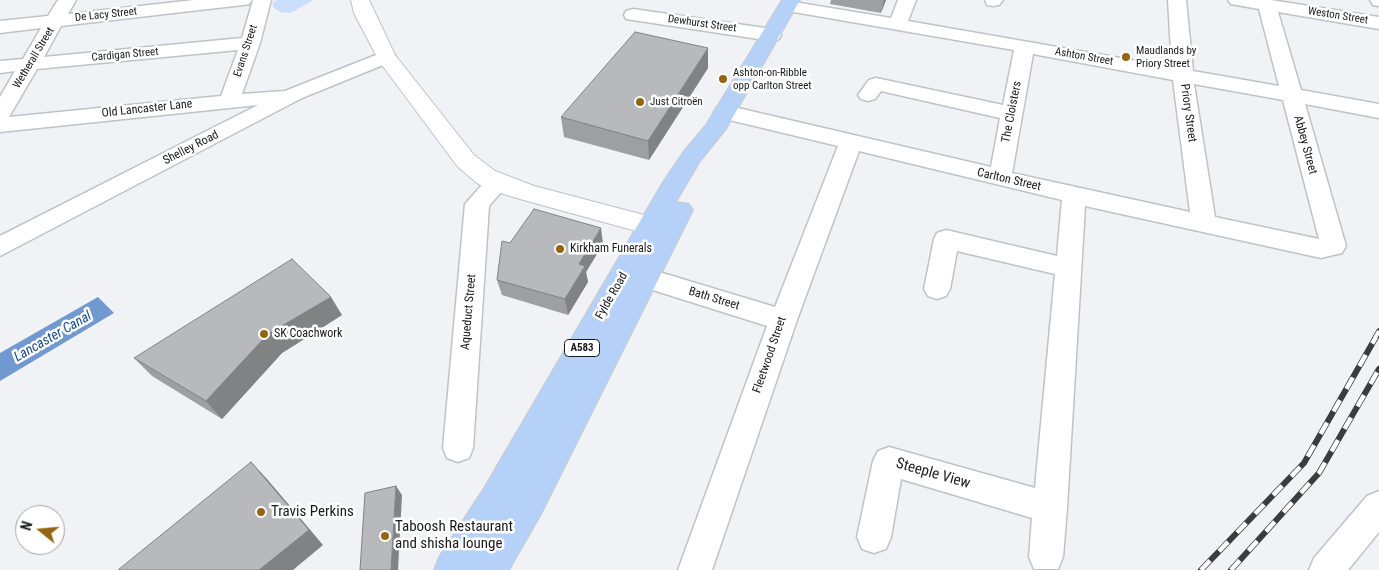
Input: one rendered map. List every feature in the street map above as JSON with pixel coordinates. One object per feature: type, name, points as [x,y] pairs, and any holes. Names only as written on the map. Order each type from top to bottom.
[{"type":"main road","name":"Fylde Road","points":[[452,570],[659,229],[712,154],[720,121],[789,3]]},
{"type":"main road","name":"Fylde Road","points":[[489,570],[528,503],[646,278],[659,229]]},
{"type":"street","name":"Wetherall Street","points":[[0,115],[67,0]]},
{"type":"street","name":"De Lacy Street","points":[[0,27],[243,0]]},
{"type":"street","name":"Evans Street","points":[[230,101],[250,43],[262,0]]},
{"type":"street","points":[[360,0],[364,13],[386,57],[466,161],[497,183],[659,229]]},
{"type":"street","points":[[897,25],[907,0]]},
{"type":"street","name":"Priory Street","points":[[1177,0],[1183,76],[1204,225]]},
{"type":"street","name":"Weston Street","points":[[1237,0],[1379,23]]},
{"type":"street","name":"Ashton Street","points":[[789,3],[897,25],[1024,46],[1379,111]]},
{"type":"street","name":"Abbey Street","points":[[1267,5],[1333,246],[1321,250],[1294,243]]},
{"type":"street","name":"Dewhurst Street","points":[[633,15],[772,35]]},
{"type":"street","name":"Cardigan Street","points":[[0,67],[250,43]]},
{"type":"street","name":"The Cloisters","points":[[1000,178],[1024,46]]},
{"type":"street","name":"Shelley Road","points":[[0,247],[294,94],[386,57]]},
{"type":"street","points":[[868,95],[876,84],[1012,114]]},
{"type":"street","name":"Old Lancaster Lane","points":[[0,124],[294,94]]},
{"type":"street","name":"Carlton Street","points":[[720,121],[851,142],[1204,225],[1294,243]]},
{"type":"street","name":"Fleetwood Street","points":[[695,570],[783,320],[851,142]]},
{"type":"street","name":"Aqueduct Street","points":[[458,448],[477,204],[497,183]]},
{"type":"street","points":[[1046,557],[1074,195]]},
{"type":"street","points":[[937,289],[946,239],[1068,268]]},
{"type":"street","name":"Bath Street","points":[[646,278],[783,320]]},
{"type":"street","name":"Steeple View","points":[[874,537],[889,461],[1051,508]]},
{"type":"street","points":[[1326,570],[1378,512]]},
{"type":"shaded area","points":[[278,0],[314,0],[290,13],[280,12],[273,7],[273,2]]},
{"type":"water","name":"Lancaster Canal","points":[[98,297],[114,313],[0,381],[0,353]]},
{"type":"building","name":"Just Citroën","points":[[635,32],[708,48],[648,141],[561,117]]},
{"type":"building","points":[[534,209],[601,228],[579,264],[585,266],[565,299],[497,280],[502,241],[510,243]]},
{"type":"building","points":[[292,259],[331,297],[268,334],[206,401],[134,358]]},
{"type":"building","name":"Travis Perkins","points":[[251,462],[309,530],[259,570],[118,570]]},
{"type":"building","name":"Taboosh Restaurant and shisha lounge","points":[[396,486],[391,570],[360,570],[365,493]]},
{"type":"railway","points":[[1375,338],[1379,331]]},
{"type":"railway","points":[[1201,570],[1304,463],[1376,337]]},
{"type":"railway","points":[[1231,570],[1319,473],[1379,369]]},
{"type":"place","name":"Maudlands by Priory Street","points":[[1126,57]]},
{"type":"place","name":"Ashton-on-Ribble opp Carlton Street","points":[[723,79]]},
{"type":"place","name":"Just Citroën","points":[[640,102]]},
{"type":"place","name":"Kirkham Funerals","points":[[560,249]]},
{"type":"place","name":"SK Coachwork","points":[[264,334]]},
{"type":"place","name":"Travis Perkins","points":[[261,512]]},
{"type":"place","name":"Taboosh Restaurant and shisha lounge","points":[[385,536]]}]
